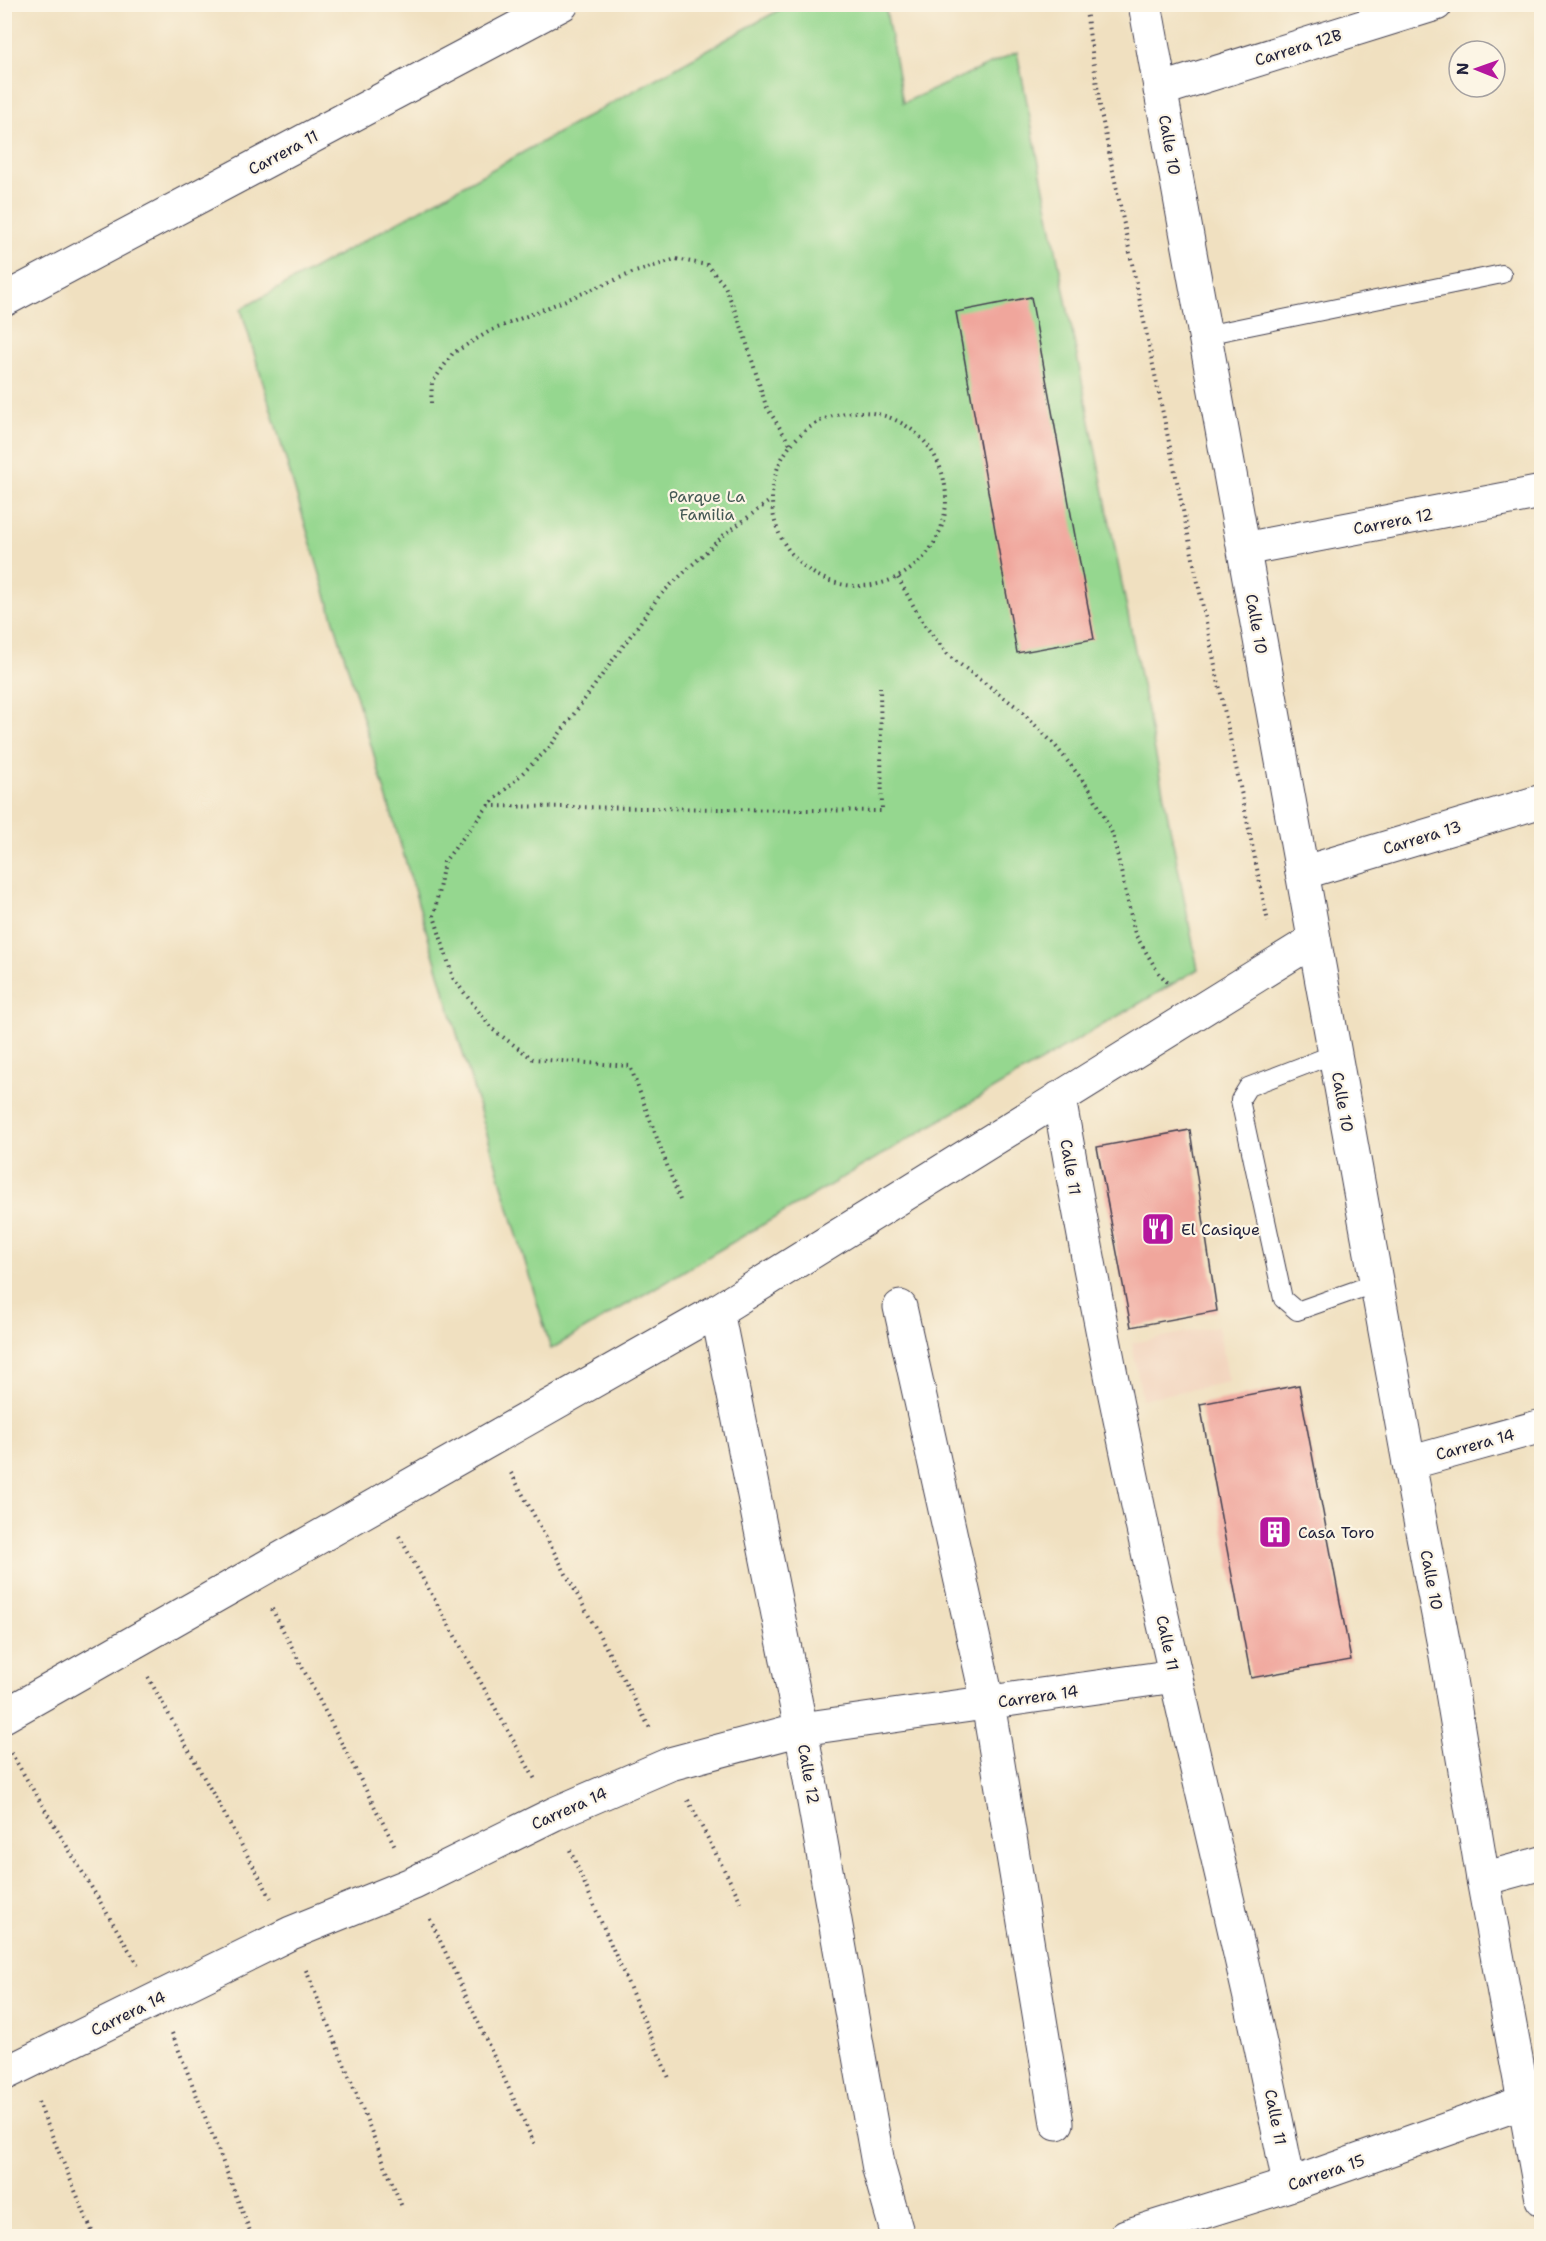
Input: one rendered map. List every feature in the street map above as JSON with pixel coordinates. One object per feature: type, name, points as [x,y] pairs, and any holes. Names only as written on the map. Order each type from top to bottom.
[{"type":"street","name":"Carrera 11","points":[[4,300],[562,4]]},
{"type":"street","name":"Calle 10","points":[[1145,4],[1334,1054],[1446,1656],[1542,2199]]},
{"type":"street","name":"Carrera 12B","points":[[1160,90],[1436,4]]},
{"type":"street","name":"Carrera 12","points":[[1244,549],[1542,492]]},
{"type":"street","name":"Carrera 13","points":[[1302,873],[1542,801]]},
{"type":"street","points":[[4,1716],[717,1311],[1314,939]]},
{"type":"street","name":"Calle 11","points":[[1059,1098],[1088,1266],[1175,1676],[1272,2095],[1289,2185]]},
{"type":"street","points":[[900,1307],[988,1703],[1057,2123]]},
{"type":"street","name":"Calle 12","points":[[717,1311],[801,1729],[879,2169],[898,2236]]},
{"type":"street","name":"Carrera 14","points":[[1409,1463],[1542,1426]]},
{"type":"street","name":"Carrera 14","points":[[13,2070],[291,1933],[414,1883],[554,1814],[670,1764],[801,1729],[1175,1676]]},
{"type":"street","points":[[1484,1879],[1542,1863]]},
{"type":"street","name":"Carrera 15","points":[[1126,2236],[1289,2185],[1524,2102]]},
{"type":"lane","points":[[1205,335],[1502,274]]},
{"type":"lane","points":[[1334,1054],[1248,1087],[1240,1100],[1283,1299],[1297,1311],[1376,1283]]},
{"type":"path","points":[[430,403],[432,384],[453,353],[490,331],[632,273],[676,259],[707,265],[725,286],[743,332],[766,406],[790,444]]},
{"type":"path","points":[[865,411],[893,418],[917,433],[935,455],[945,482],[945,510],[938,538],[921,561],[898,578],[869,586],[840,585],[813,574],[791,554],[776,529],[771,500],[776,470],[790,444],[811,425],[838,413],[865,411]]},
{"type":"path","points":[[680,1200],[630,1066],[533,1059],[492,1029],[453,978],[434,916],[444,862],[488,806],[550,747],[660,595],[724,536],[771,500]]},
{"type":"path","points":[[898,578],[922,623],[949,656],[1018,708],[1054,744],[1092,791],[1113,835],[1135,934],[1158,972],[1197,1013]]},
{"type":"path","points":[[488,806],[882,811],[880,687]]},
{"type":"path","points":[[492,1439],[670,1764],[743,1906]]},
{"type":"path","points":[[13,2070],[94,2236]]},
{"type":"shaded area","points":[[1218,1326],[1229,1382],[1142,1399],[1132,1343]]},
{"type":"green space","name":"Parque La Familia","points":[[788,5],[885,5],[903,103],[1017,52],[1198,969],[551,1349],[241,309]]},
{"type":"building","points":[[1031,297],[1094,639],[1017,653],[956,312]]},
{"type":"building","name":"El Casique","points":[[1190,1130],[1217,1311],[1131,1327],[1097,1147]]},
{"type":"building","name":"Casa Toro","points":[[1299,1385],[1351,1660],[1251,1678],[1200,1404]]},
{"type":"place","name":"El Casique","points":[[1158,1229]]},
{"type":"place","name":"Casa Toro","points":[[1275,1532]]}]
